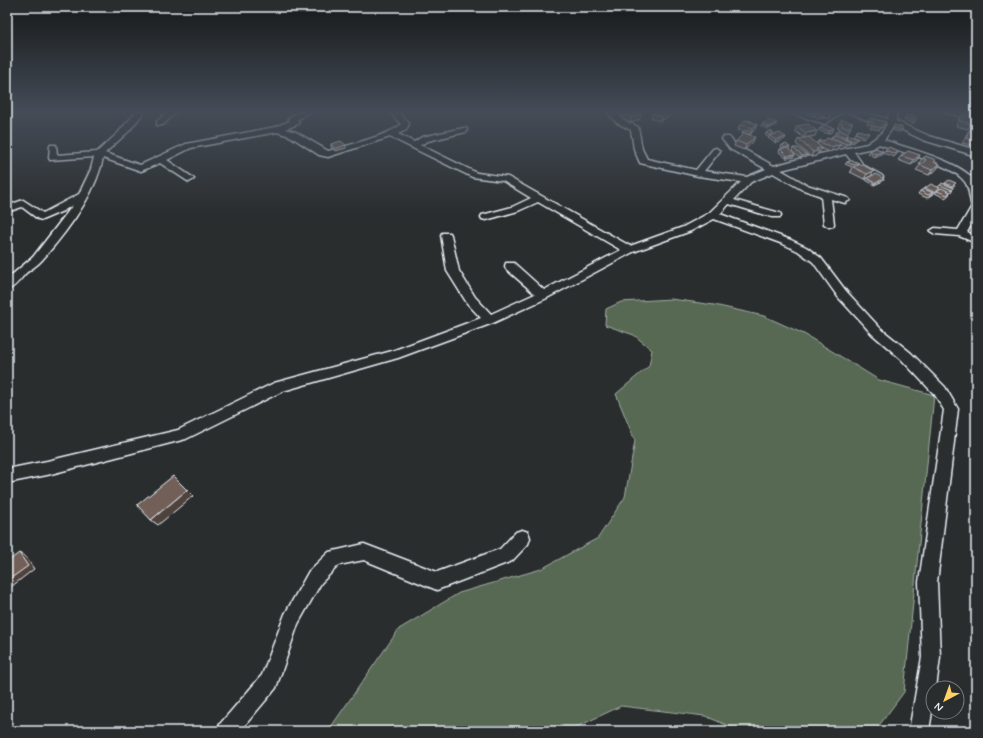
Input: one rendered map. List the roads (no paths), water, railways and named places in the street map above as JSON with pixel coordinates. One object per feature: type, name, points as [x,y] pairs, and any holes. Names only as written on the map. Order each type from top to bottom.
[{"type":"street","points":[[7,286],[22,270],[37,260],[76,208],[96,169],[99,154],[109,146]]},
{"type":"street","points":[[53,147],[53,158],[99,154],[141,168],[188,146]]},
{"type":"street","points":[[312,146],[322,153],[328,154],[352,146]]},
{"type":"street","points":[[417,146],[474,174],[505,179],[629,250]]},
{"type":"street","points":[[638,146],[643,160],[698,173],[748,180]]},
{"type":"street","points":[[733,146],[804,187],[845,200]]},
{"type":"street","points":[[7,476],[47,468],[182,435],[279,387],[394,355],[489,320],[543,295],[629,250],[687,229],[713,215],[748,180],[772,170],[806,160],[849,152],[868,146]]},
{"type":"street","points":[[894,146],[958,171],[968,180],[972,186],[976,206],[960,233]]},
{"type":"street","points":[[954,146],[976,153]]},
{"type":"street","points":[[698,173],[716,151]]},
{"type":"street","points":[[849,152],[860,167],[878,177]]},
{"type":"street","points":[[160,160],[189,179]]},
{"type":"street","points":[[826,194],[829,224]]},
{"type":"street","points":[[7,209],[23,203],[42,217],[60,209],[82,195]]},
{"type":"street","points":[[486,217],[514,209],[538,198]]},
{"type":"street","points":[[728,201],[776,215]]},
{"type":"street","points":[[713,215],[787,242],[802,249],[817,260],[842,294],[876,331],[906,356],[940,391],[951,409],[928,582],[931,657],[919,731]]},
{"type":"street","points":[[935,230],[960,233],[976,240]]},
{"type":"street","points":[[446,235],[453,272],[471,300],[489,320]]},
{"type":"street","points":[[510,266],[543,295]]},
{"type":"street","points":[[227,731],[269,681],[291,620],[315,577],[335,558],[364,552],[437,581],[506,555],[522,538]]}]
